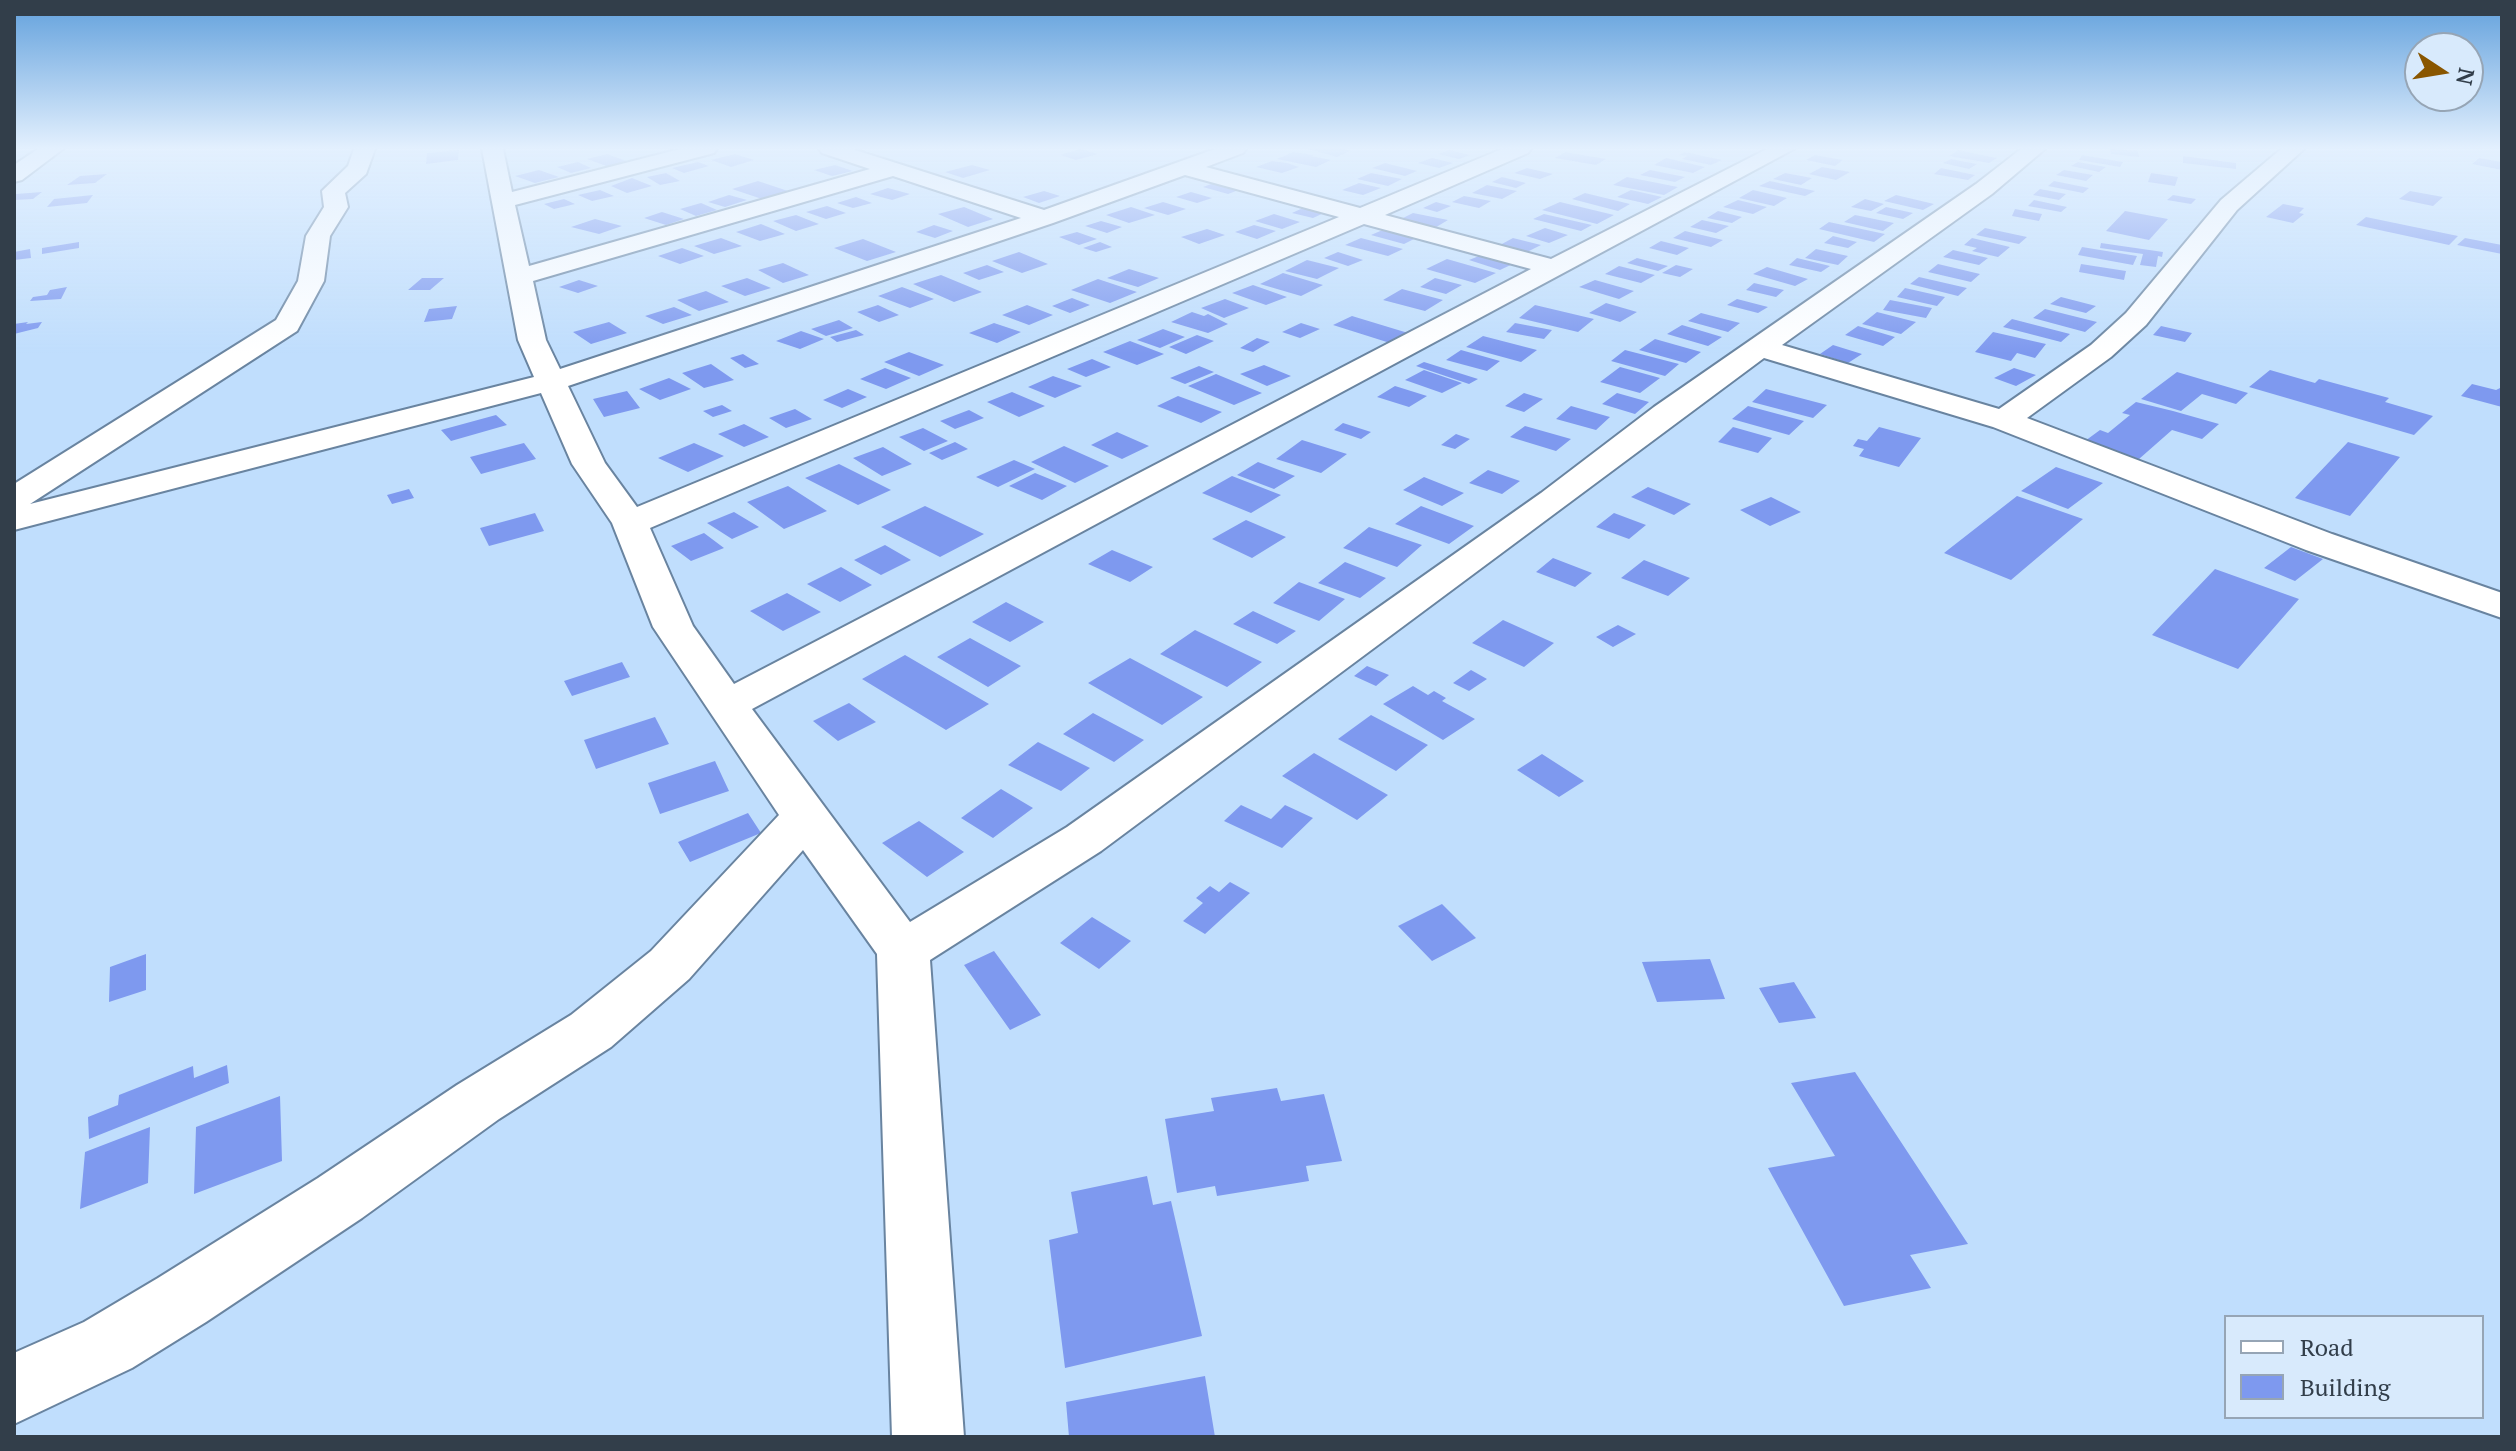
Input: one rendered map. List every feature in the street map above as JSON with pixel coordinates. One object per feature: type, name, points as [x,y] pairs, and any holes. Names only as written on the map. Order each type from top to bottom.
[{"type":"street","points":[[14,499],[287,325],[311,281],[318,236],[330,217]]},
{"type":"street","points":[[506,217],[532,340],[549,382],[589,464],[630,523],[673,627],[903,951],[928,1437]]},
{"type":"street","points":[[519,277],[729,217]]},
{"type":"street","points":[[1041,217],[1045,218]]},
{"type":"street","points":[[14,519],[549,382],[1048,217]]},
{"type":"street","points":[[630,523],[1358,217]]},
{"type":"street","points":[[1368,217],[1553,267]]},
{"type":"street","points":[[728,704],[1651,217]]},
{"type":"street","points":[[903,951],[1084,839],[1553,500],[1665,414],[1945,217]]},
{"type":"street","points":[[2004,420],[2101,351],[2136,319],[2219,217]]},
{"type":"street","points":[[1762,348],[2004,420],[2319,542],[2502,606]]},
{"type":"street","points":[[14,1389],[108,1345],[169,1308],[340,1198],[478,1102],[591,1031],[670,965],[706,929],[805,817]]},
{"type":"building","points":[[677,217],[684,219],[666,225],[644,218]]},
{"type":"building","points":[[800,217],[819,224],[796,231],[773,221]]},
{"type":"building","points":[[944,217],[993,219],[968,227]]},
{"type":"building","points":[[1111,217],[1149,217],[1129,223]]},
{"type":"building","points":[[1267,217],[1283,217],[1300,222],[1282,229],[1255,221]]},
{"type":"building","points":[[1406,217],[1448,220],[1433,229],[1397,221]]},
{"type":"building","points":[[1556,217],[1592,225],[1581,231],[1533,219]]},
{"type":"building","points":[[1568,217],[1611,217],[1597,224]]},
{"type":"building","points":[[1709,217],[1742,217],[1732,223]]},
{"type":"building","points":[[1852,217],[1863,217],[1894,223],[1883,231],[1844,222]]},
{"type":"building","points":[[2016,217],[2041,217],[2039,221]]},
{"type":"building","points":[[2120,217],[2168,219],[2149,240],[2106,231]]},
{"type":"building","points":[[2266,217],[2301,217],[2293,223]]},
{"type":"building","points":[[2366,217],[2458,236],[2449,245],[2356,225]]},
{"type":"building","points":[[595,219],[622,226],[599,234],[571,227]]},
{"type":"building","points":[[1702,220],[1729,226],[1716,233],[1690,227]]},
{"type":"building","points":[[1101,221],[1122,227],[1107,233],[1085,226]]},
{"type":"building","points":[[1829,222],[1885,234],[1874,242],[1819,229]]},
{"type":"building","points":[[761,224],[785,234],[760,241],[736,232]]},
{"type":"building","points":[[934,225],[953,231],[935,238],[916,232]]},
{"type":"building","points":[[1254,225],[1276,231],[1257,239],[1235,232]]},
{"type":"building","points":[[1545,228],[1568,235],[1549,243],[1526,236]]},
{"type":"building","points":[[1985,228],[2027,237],[2019,244],[1976,235]]},
{"type":"building","points":[[1207,229],[1225,235],[1199,244],[1181,237]]},
{"type":"building","points":[[1385,229],[1418,237],[1404,244],[1371,235]]},
{"type":"building","points":[[1685,231],[1723,240],[1711,247],[1673,238]]},
{"type":"building","points":[[1077,232],[1097,239],[1079,245],[1059,237]]},
{"type":"building","points":[[1833,236],[1857,242],[1848,248],[1824,243]]},
{"type":"building","points":[[721,238],[742,246],[714,254],[694,246]]},
{"type":"building","points":[[1361,238],[1403,249],[1388,256],[1345,245]]},
{"type":"building","points":[[1513,238],[1541,245],[1527,252],[1500,245]]},
{"type":"building","points":[[1972,238],[2010,247],[1998,257],[1972,251],[1977,248],[1964,245]]},
{"type":"building","points":[[2465,238],[2502,245],[2502,254],[2457,245]]},
{"type":"building","points":[[863,239],[896,252],[867,261],[834,248]]},
{"type":"building","points":[[1661,241],[1689,248],[1677,255],[1649,248]]},
{"type":"building","points":[[79,242],[79,248],[42,254],[42,248]]},
{"type":"building","points":[[1100,242],[1112,247],[1096,252],[1083,248]]},
{"type":"building","points":[[2101,243],[2163,252],[2162,257],[2158,256],[2156,267],[2140,265],[2143,254],[2100,248]]},
{"type":"building","points":[[2082,247],[2137,256],[2133,265],[2078,255]]},
{"type":"building","points":[[682,248],[704,256],[680,264],[658,256]]},
{"type":"building","points":[[30,249],[31,258],[14,260],[14,252]]},
{"type":"building","points":[[1816,249],[1848,256],[1838,265],[1805,258]]},
{"type":"building","points":[[1953,250],[1988,258],[1979,265],[1943,257]]},
{"type":"building","points":[[1019,252],[1048,264],[1022,273],[992,261]]},
{"type":"building","points":[[1338,252],[1363,260],[1348,266],[1324,258]]},
{"type":"building","points":[[1489,252],[1519,261],[1500,270],[1469,260]]},
{"type":"building","points":[[1637,258],[1668,266],[1658,271],[1627,263]]},
{"type":"building","points":[[1797,258],[1830,266],[1821,272],[1789,265]]},
{"type":"building","points":[[1447,259],[1496,273],[1475,283],[1426,269]]},
{"type":"building","points":[[1307,260],[1339,268],[1317,279],[1285,271]]},
{"type":"building","points":[[783,263],[809,275],[783,283],[758,270]]},
{"type":"building","points":[[1938,264],[1980,274],[1971,282],[1928,272]]},
{"type":"building","points":[[2081,264],[2126,271],[2124,280],[2079,272]]},
{"type":"building","points":[[987,265],[1004,272],[979,280],[963,273]]},
{"type":"building","points":[[1676,265],[1693,269],[1680,277],[1662,273]]},
{"type":"building","points":[[1619,266],[1655,275],[1641,283],[1605,274]]},
{"type":"building","points":[[1767,267],[1808,279],[1795,286],[1753,274]]},
{"type":"building","points":[[1129,269],[1159,278],[1138,287],[1107,278]]},
{"type":"building","points":[[1283,273],[1323,285],[1301,296],[1260,284]]},
{"type":"building","points":[[941,275],[982,292],[954,302],[913,284]]},
{"type":"building","points":[[1919,277],[1967,288],[1958,296],[1910,284]]},
{"type":"building","points":[[422,278],[444,278],[430,290],[408,290]]},
{"type":"building","points":[[747,278],[771,288],[745,296],[721,286]]},
{"type":"building","points":[[1435,278],[1462,285],[1446,294],[1420,287]]},
{"type":"building","points":[[1098,279],[1137,292],[1110,303],[1071,290]]},
{"type":"building","points":[[579,280],[598,286],[578,293],[559,287]]},
{"type":"building","points":[[1595,280],[1634,291],[1619,299],[1579,287]]},
{"type":"building","points":[[1754,283],[1784,290],[1776,297],[1746,290]]},
{"type":"building","points":[[1253,285],[1287,297],[1266,305],[1232,293]]},
{"type":"building","points":[[67,287],[61,299],[30,301],[33,297],[47,295],[50,290]]},
{"type":"building","points":[[902,287],[934,299],[910,308],[878,296]]},
{"type":"building","points":[[1905,288],[1945,297],[1937,306],[1897,297]]},
{"type":"building","points":[[1402,289],[1443,300],[1425,311],[1383,300]]},
{"type":"building","points":[[706,291],[729,302],[699,311],[677,300]]},
{"type":"building","points":[[2061,297],[2096,306],[2086,313],[2050,304]]},
{"type":"building","points":[[1072,298],[1090,305],[1070,313],[1052,306]]},
{"type":"building","points":[[1225,299],[1249,308],[1224,318],[1201,308]]},
{"type":"building","points":[[1737,299],[1768,307],[1758,313],[1727,305]]},
{"type":"building","points":[[1890,300],[1932,308],[1926,318],[1883,310]]},
{"type":"building","points":[[1606,303],[1637,312],[1620,322],[1589,313]]},
{"type":"building","points":[[878,305],[899,315],[879,322],[857,312]]},
{"type":"building","points":[[1027,305],[1053,315],[1029,325],[1002,315]]},
{"type":"building","points":[[1535,305],[1594,319],[1578,332],[1519,318]]},
{"type":"building","points":[[457,306],[452,319],[424,322],[429,309]]},
{"type":"building","points":[[674,307],[692,315],[663,324],[645,316]]},
{"type":"building","points":[[2045,309],[2097,322],[2085,332],[2033,318]]},
{"type":"building","points":[[1192,312],[1204,316],[1208,314],[1228,324],[1208,333],[1171,322]]},
{"type":"building","points":[[1877,312],[1916,322],[1901,334],[1862,324]]},
{"type":"building","points":[[1701,313],[1740,323],[1728,332],[1688,321]]},
{"type":"building","points":[[1352,316],[1408,333],[1390,343],[1333,325]]},
{"type":"building","points":[[2012,319],[2070,334],[2061,342],[2003,327]]},
{"type":"building","points":[[839,320],[853,328],[826,336],[811,329]]},
{"type":"building","points":[[28,322],[26,324],[42,322],[38,328],[14,334],[14,324]]},
{"type":"building","points":[[609,322],[627,333],[591,344],[573,332]]},
{"type":"building","points":[[994,323],[1021,332],[997,343],[969,333]]},
{"type":"building","points":[[1301,323],[1320,329],[1300,338],[1282,332]]},
{"type":"building","points":[[1515,323],[1552,330],[1544,339],[1506,332]]},
{"type":"building","points":[[1682,325],[1722,337],[1708,346],[1667,334]]},
{"type":"building","points":[[1858,326],[1895,337],[1883,346],[1845,335]]},
{"type":"building","points":[[2161,326],[2192,333],[2185,342],[2153,335]]},
{"type":"building","points":[[1163,329],[1185,337],[1160,348],[1137,340]]},
{"type":"building","points":[[856,330],[864,335],[837,342],[830,337]]},
{"type":"building","points":[[801,331],[824,339],[800,349],[776,341]]},
{"type":"building","points":[[1993,332],[2046,344],[2035,358],[2017,353],[2011,361],[1975,352]]},
{"type":"building","points":[[1197,335],[1214,341],[1186,354],[1169,347]]},
{"type":"building","points":[[1483,336],[1537,350],[1521,362],[1466,347]]},
{"type":"building","points":[[1257,338],[1270,342],[1253,352],[1240,348]]},
{"type":"building","points":[[1655,339],[1701,352],[1686,363],[1639,350]]},
{"type":"building","points":[[1130,341],[1164,354],[1137,365],[1103,352]]},
{"type":"building","points":[[1833,345],[1862,354],[1848,363],[1820,354]]},
{"type":"building","points":[[1461,350],[1500,361],[1487,371],[1446,360]]},
{"type":"building","points":[[1625,350],[1679,364],[1665,376],[1611,361]]},
{"type":"building","points":[[909,352],[944,365],[919,376],[884,362]]},
{"type":"building","points":[[743,354],[759,364],[745,368],[730,358]]},
{"type":"building","points":[[1092,359],[1111,367],[1086,377],[1067,369]]},
{"type":"building","points":[[1424,362],[1478,379],[1469,384],[1416,366]]},
{"type":"building","points":[[711,364],[734,380],[704,388],[682,373]]},
{"type":"building","points":[[1264,365],[1291,376],[1267,386],[1240,374]]},
{"type":"building","points":[[1199,366],[1214,372],[1185,384],[1170,378]]},
{"type":"building","points":[[1620,367],[1660,378],[1640,393],[1600,382]]},
{"type":"building","points":[[885,368],[911,378],[886,389],[860,379]]},
{"type":"building","points":[[2014,368],[2036,375],[2016,386],[1994,378]]},
{"type":"building","points":[[1424,370],[1462,383],[1442,393],[1405,380]]},
{"type":"building","points":[[2270,370],[2315,383],[2319,379],[2389,398],[2385,402],[2433,416],[2414,435],[2249,387]]},
{"type":"building","points":[[2177,372],[2248,393],[2236,404],[2202,394],[2181,411],[2141,399]]},
{"type":"building","points":[[1216,374],[1262,393],[1234,405],[1188,386]]},
{"type":"building","points":[[1053,376],[1082,386],[1055,398],[1028,387]]},
{"type":"building","points":[[669,378],[691,389],[660,400],[639,389]]},
{"type":"building","points":[[2472,384],[2496,390],[2502,387],[2502,407],[2461,396]]},
{"type":"building","points":[[1395,386],[1427,396],[1409,407],[1377,397]]},
{"type":"building","points":[[848,389],[867,397],[842,408],[823,400]]},
{"type":"building","points":[[1766,389],[1827,405],[1813,418],[1752,402]]},
{"type":"building","points":[[627,391],[640,408],[604,417],[593,399]]},
{"type":"building","points":[[1012,392],[1045,406],[1019,417],[987,402]]},
{"type":"building","points":[[1524,393],[1543,399],[1524,412],[1505,406]]},
{"type":"building","points":[[1617,393],[1649,402],[1635,414],[1602,404]]},
{"type":"building","points":[[1178,396],[1222,412],[1201,423],[1157,406]]},
{"type":"building","points":[[2136,402],[2219,424],[2202,439],[2172,430],[2139,459],[2085,441],[2100,430],[2108,433],[2130,415],[2122,413]]},
{"type":"building","points":[[722,405],[732,411],[713,417],[703,411]]},
{"type":"building","points":[[1571,406],[1610,417],[1596,430],[1556,419]]},
{"type":"building","points":[[1748,406],[1804,421],[1789,435],[1732,419]]},
{"type":"building","points":[[795,409],[812,419],[786,428],[769,418]]},
{"type":"building","points":[[969,410],[984,418],[955,429],[940,421]]},
{"type":"building","points":[[496,415],[507,425],[451,441],[441,430]]},
{"type":"building","points":[[1343,423],[1371,432],[1361,439],[1334,430]]},
{"type":"building","points":[[744,424],[769,437],[744,447],[718,434]]},
{"type":"building","points":[[1525,426],[1571,439],[1556,451],[1510,437]]},
{"type":"building","points":[[1733,427],[1772,438],[1758,453],[1718,442]]},
{"type":"building","points":[[1879,427],[1921,438],[1899,467],[1859,456],[1864,449],[1853,446],[1858,439],[1867,441]]},
{"type":"building","points":[[923,428],[948,441],[924,451],[899,437]]},
{"type":"building","points":[[1117,432],[1149,446],[1122,459],[1091,445]]},
{"type":"building","points":[[1456,434],[1470,439],[1455,449],[1441,445]]},
{"type":"building","points":[[1302,440],[1347,454],[1321,473],[1276,459]]},
{"type":"building","points":[[955,442],[968,449],[942,460],[929,453]]},
{"type":"building","points":[[2348,442],[2400,457],[2350,516],[2295,498]]},
{"type":"building","points":[[524,443],[536,459],[481,474],[470,457]]},
{"type":"building","points":[[694,443],[724,456],[688,472],[658,458]]},
{"type":"building","points":[[1064,446],[1109,466],[1075,483],[1031,462]]},
{"type":"building","points":[[883,447],[912,464],[882,476],[853,458]]},
{"type":"building","points":[[1014,460],[1035,469],[998,487],[976,477]]},
{"type":"building","points":[[1258,462],[1295,476],[1274,489],[1237,475]]},
{"type":"building","points":[[839,464],[891,490],[858,505],[805,478]]},
{"type":"building","points":[[2056,467],[2103,483],[2068,509],[2021,491]]},
{"type":"building","points":[[1488,470],[1520,481],[1502,494],[1469,483]]},
{"type":"building","points":[[1035,473],[1067,486],[1042,500],[1009,486]]},
{"type":"building","points":[[1232,476],[1281,495],[1251,513],[1202,493]]},
{"type":"building","points":[[1424,477],[1464,493],[1442,506],[1403,490]]},
{"type":"building","points":[[788,486],[827,511],[784,529],[747,502]]},
{"type":"building","points":[[1648,487],[1691,504],[1674,515],[1631,497]]},
{"type":"building","points":[[409,489],[414,498],[392,504],[387,495]]},
{"type":"building","points":[[2017,496],[2083,519],[2011,580],[1944,553]]},
{"type":"building","points":[[1771,497],[1801,512],[1770,526],[1740,510]]},
{"type":"building","points":[[925,506],[984,534],[940,557],[881,527]]},
{"type":"building","points":[[1421,506],[1474,526],[1449,544],[1395,524]]},
{"type":"building","points":[[734,512],[759,527],[732,539],[707,523]]},
{"type":"building","points":[[535,513],[544,531],[489,546],[480,528]]},
{"type":"building","points":[[1614,513],[1646,525],[1629,539],[1596,527]]},
{"type":"building","points":[[1246,520],[1286,537],[1252,558],[1212,539]]},
{"type":"building","points":[[1369,527],[1422,545],[1397,567],[1343,548]]},
{"type":"building","points":[[704,533],[724,548],[691,561],[671,546]]},
{"type":"building","points":[[885,545],[911,560],[881,575],[854,560]]},
{"type":"building","points":[[2291,547],[2323,559],[2295,581],[2264,568]]},
{"type":"building","points":[[1112,550],[1153,567],[1130,582],[1088,564]]},
{"type":"building","points":[[1553,558],[1592,573],[1575,587],[1536,572]]},
{"type":"building","points":[[1644,560],[1690,578],[1668,596],[1621,578]]},
{"type":"building","points":[[1345,562],[1386,578],[1360,598],[1318,583]]},
{"type":"building","points":[[841,567],[872,585],[840,602],[807,584]]},
{"type":"building","points":[[2215,569],[2299,599],[2238,669],[2152,635]]},
{"type":"building","points":[[1299,582],[1345,599],[1319,621],[1273,603]]},
{"type":"building","points":[[787,593],[821,612],[783,631],[750,611]]},
{"type":"building","points":[[1006,602],[1044,622],[1010,642],[972,622]]},
{"type":"building","points":[[1253,611],[1296,631],[1277,644],[1233,624]]},
{"type":"building","points":[[1503,620],[1554,643],[1524,667],[1472,643]]},
{"type":"building","points":[[1618,625],[1636,634],[1613,647],[1596,637]]},
{"type":"building","points":[[1195,630],[1262,662],[1227,687],[1160,654]]},
{"type":"building","points":[[970,638],[1021,666],[988,687],[937,657]]},
{"type":"building","points":[[905,655],[989,704],[946,730],[862,679]]},
{"type":"building","points":[[1130,658],[1203,697],[1162,725],[1088,683]]},
{"type":"building","points":[[622,662],[630,677],[572,696],[564,681]]},
{"type":"building","points":[[1367,666],[1389,675],[1376,686],[1354,676]]},
{"type":"building","points":[[1471,670],[1487,679],[1469,691],[1453,683]]},
{"type":"building","points":[[1413,686],[1428,695],[1434,691],[1446,698],[1442,701],[1475,719],[1443,740],[1383,704]]},
{"type":"building","points":[[849,703],[876,722],[838,741],[813,721]]},
{"type":"building","points":[[1093,713],[1144,740],[1114,762],[1063,734]]},
{"type":"building","points":[[1371,715],[1428,745],[1396,771],[1338,739]]},
{"type":"building","points":[[655,717],[669,744],[596,769],[584,740]]},
{"type":"building","points":[[1038,742],[1090,768],[1061,791],[1008,765]]},
{"type":"building","points":[[1314,753],[1388,795],[1357,820],[1282,776]]},
{"type":"building","points":[[1542,754],[1584,781],[1559,797],[1517,770]]},
{"type":"building","points":[[715,761],[729,791],[660,814],[648,783]]},
{"type":"building","points":[[1001,789],[1033,808],[993,838],[961,818]]},
{"type":"building","points":[[1241,805],[1271,819],[1285,805],[1313,818],[1282,848],[1224,821]]},
{"type":"building","points":[[748,813],[761,833],[690,862],[678,842]]},
{"type":"building","points":[[919,821],[964,852],[927,877],[882,843]]},
{"type":"building","points":[[1230,882],[1250,893],[1205,934],[1183,921],[1203,903],[1196,898],[1210,886],[1219,892]]},
{"type":"building","points":[[1442,904],[1476,938],[1432,961],[1398,926]]},
{"type":"building","points":[[1092,917],[1131,941],[1099,969],[1060,943]]},
{"type":"building","points":[[994,951],[1041,1015],[1010,1030],[964,965]]},
{"type":"building","points":[[146,954],[146,990],[109,1002],[110,967]]},
{"type":"building","points":[[1710,959],[1725,999],[1657,1002],[1642,962]]},
{"type":"building","points":[[1794,982],[1816,1018],[1779,1023],[1759,988]]},
{"type":"building","points":[[227,1065],[229,1083],[89,1139],[88,1117],[118,1105],[119,1095],[193,1066],[194,1078]]},
{"type":"building","points":[[1855,1072],[1968,1244],[1910,1255],[1931,1288],[1844,1306],[1768,1168],[1835,1156],[1791,1083]]},
{"type":"building","points":[[1277,1088],[1281,1101],[1324,1094],[1342,1161],[1306,1166],[1309,1181],[1217,1196],[1215,1186],[1177,1193],[1165,1119],[1214,1111],[1211,1098]]},
{"type":"building","points":[[280,1096],[282,1161],[194,1194],[196,1127]]},
{"type":"building","points":[[150,1127],[148,1183],[80,1209],[85,1152]]},
{"type":"building","points":[[1147,1176],[1153,1205],[1171,1201],[1202,1336],[1065,1368],[1049,1240],[1078,1233],[1071,1192]]},
{"type":"building","points":[[1205,1376],[1215,1437],[1069,1437],[1066,1402]]}]
